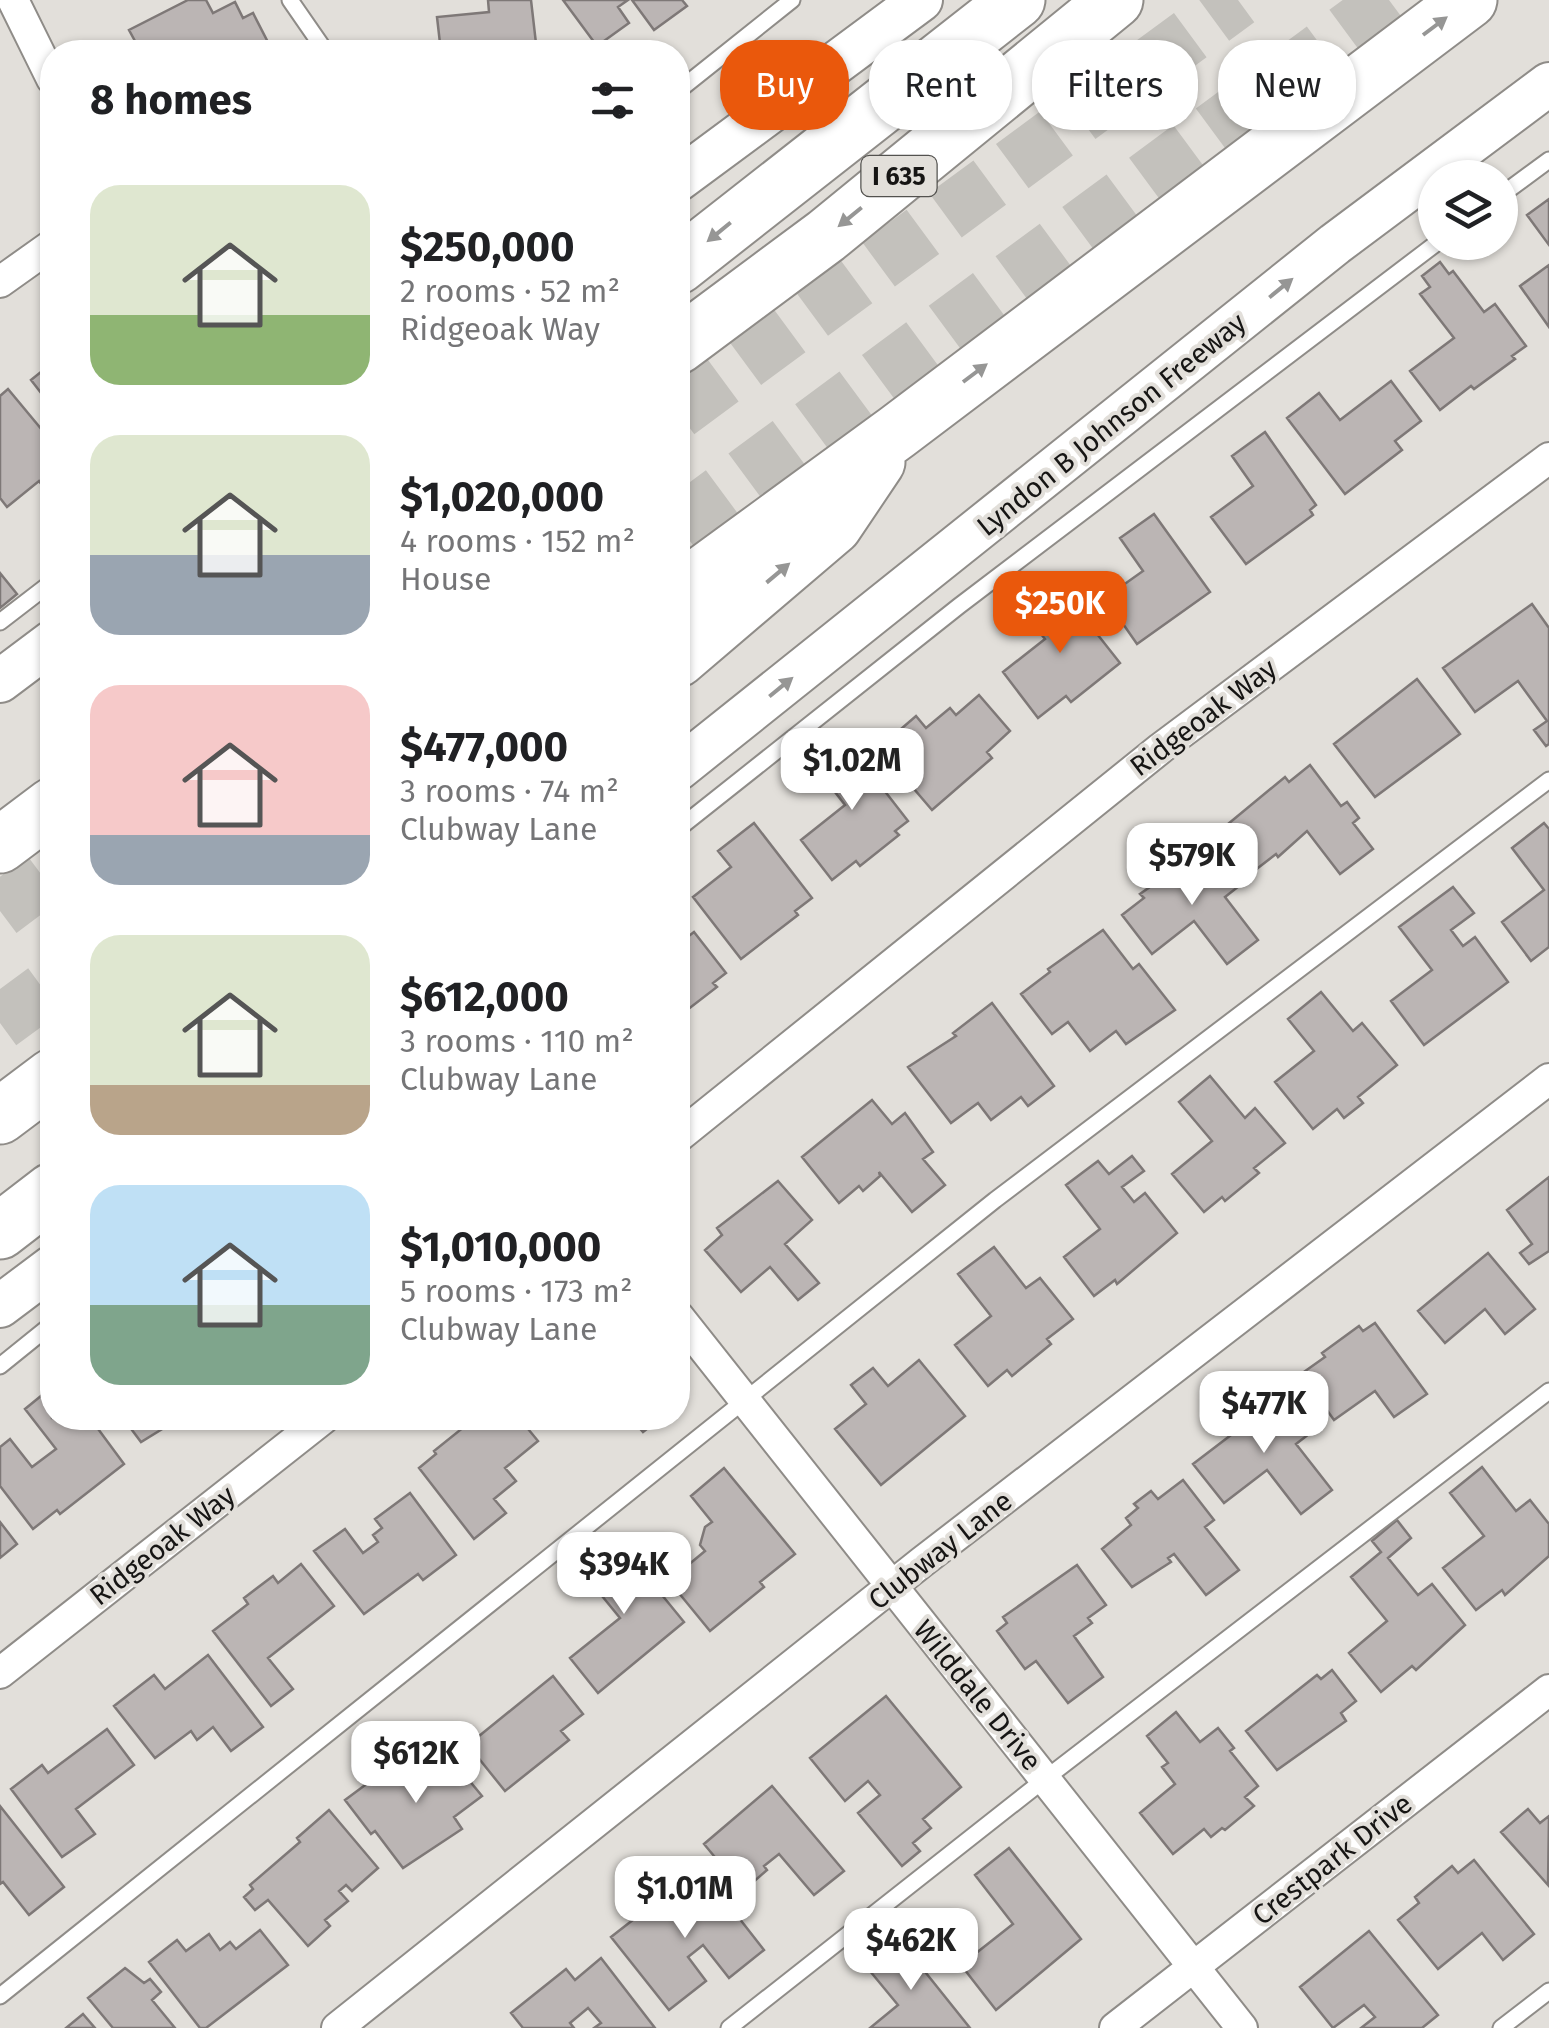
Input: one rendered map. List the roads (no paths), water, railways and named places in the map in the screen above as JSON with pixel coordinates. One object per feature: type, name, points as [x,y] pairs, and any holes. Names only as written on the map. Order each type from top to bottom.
[{"type":"highway","points":[[690,257],[1016,0]]},
{"type":"highway","name":"I 635","points":[[690,337],[826,236],[1115,0]]},
{"type":"highway","points":[[690,583],[1470,0]]},
{"type":"highway","points":[[690,649],[834,526],[897,432]]},
{"type":"highway","points":[[0,845],[40,815]]},
{"type":"highway","points":[[0,1116],[40,1086]]},
{"type":"highway","points":[[0,1231],[40,1199]]},
{"type":"main road","points":[[690,171],[922,0]]},
{"type":"main road","name":"Lyndon B Johnson Freeway","points":[[690,760],[1335,244],[1549,84]]},
{"type":"main road","points":[[0,680],[40,651]]},
{"type":"main road","points":[[0,1306],[40,1276]]},
{"type":"street","points":[[14,0],[40,54]]},
{"type":"street","points":[[0,282],[40,254]]},
{"type":"street","name":"Ridgeoak Way","points":[[690,1127],[1161,748],[1549,458]]},
{"type":"street","name":"Clubway Lane","points":[[337,2028],[892,1588],[1549,1078]]},
{"type":"street","name":"Wilddale Drive","points":[[690,1331],[1242,2028]]},
{"type":"street","name":"Ridgeoak Way","points":[[0,1673],[309,1430]]},
{"type":"street","name":"Crestpark Drive","points":[[1115,2028],[1549,1690]]},
{"type":"lane","points":[[290,0],[318,40]]},
{"type":"lane","points":[[690,81],[792,0]]},
{"type":"lane","points":[[1518,183],[1549,160]]},
{"type":"lane","points":[[690,819],[959,606],[1418,257]]},
{"type":"lane","points":[[0,622],[40,591]]},
{"type":"lane","points":[[0,1996],[996,1200],[1549,780]]},
{"type":"lane","points":[[0,1366],[40,1334]]},
{"type":"lane","points":[[729,2028],[1549,1390]]},
{"type":"lane","points":[[1501,2028],[1549,1991]]},
{"type":"tunnel","points":[[690,403],[1238,0]]},
{"type":"tunnel","points":[[690,516],[1389,0]]},
{"type":"tunnel","points":[[0,911],[40,881]]},
{"type":"tunnel","points":[[0,1023],[40,994]]}]
